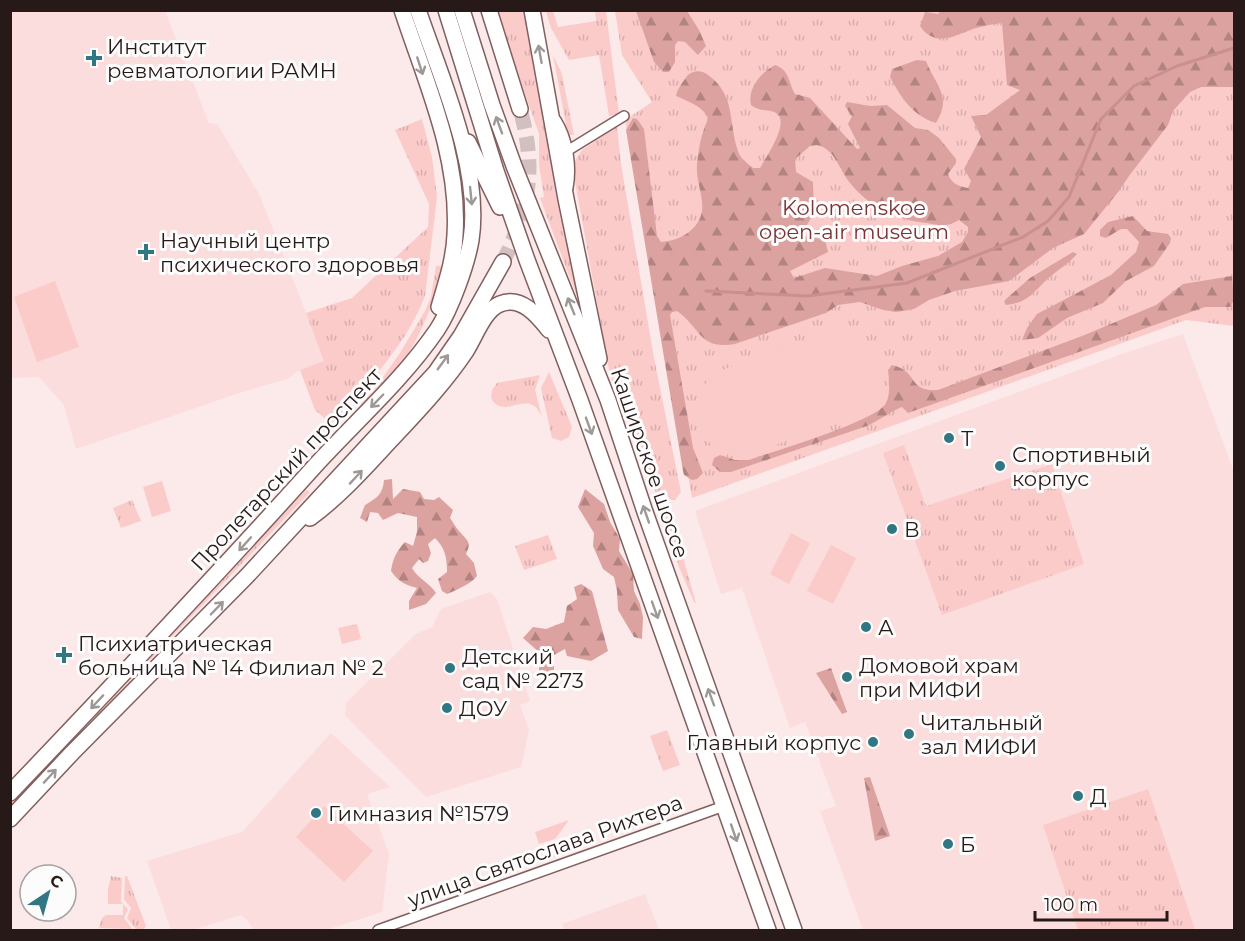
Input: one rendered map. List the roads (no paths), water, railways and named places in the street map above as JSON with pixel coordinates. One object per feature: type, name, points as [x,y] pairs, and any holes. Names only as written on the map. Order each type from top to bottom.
[{"type":"main road","points":[[402,10],[445,140],[455,202],[456,234],[449,274],[435,319],[416,357]]},
{"type":"main road","points":[[418,10],[456,118],[527,260]]},
{"type":"main road","name":"Каширское шоссе","points":[[446,10],[496,171],[527,260],[768,930]]},
{"type":"main road","name":"Каширское шоссе","points":[[462,10],[514,166],[608,400],[645,512],[794,930]]},
{"type":"main road","points":[[489,10],[520,109]]},
{"type":"main road","points":[[532,10],[566,199],[608,400]]},
{"type":"main road","name":"Пролетарский проспект","points":[[10,793],[231,560],[340,439],[398,380],[437,330],[450,306],[471,240],[473,208],[470,175],[456,118]]},
{"type":"main road","name":"Пролетарский проспект","points":[[10,819],[279,542],[436,372],[461,336],[503,262]]},
{"type":"main road","points":[[279,542],[333,501],[420,408],[452,371],[488,315],[499,304],[511,303],[532,310],[561,350]]},
{"type":"street","points":[[549,111],[561,129],[567,151],[570,179],[566,199]]},
{"type":"street","points":[[567,151],[624,116]]},
{"type":"street","name":"улица Святослава Рихтера","points":[[378,930],[724,806]]},
{"type":"waterway","points":[[706,291],[808,296],[907,283],[1023,237],[1048,221],[1069,197],[1101,119],[1134,86],[1177,66],[1234,48]]},
{"type":"tunnel","points":[[503,262],[519,223],[528,188],[528,151],[520,109]]},
{"type":"place","name":"Институт ревматологии РАМН","points":[[94,58]]},
{"type":"place","name":"Научный центр психического здоровья","points":[[146,252]]},
{"type":"place","name":"Т","points":[[949,438]]},
{"type":"place","name":"Спортивный корпус","points":[[1000,466]]},
{"type":"place","name":"В","points":[[892,529]]},
{"type":"place","name":"А","points":[[866,627]]},
{"type":"place","name":"Психиатрическая больница № 14 Филиал № 2","points":[[64,655]]},
{"type":"place","name":"Детский сад № 2273","points":[[450,668]]},
{"type":"place","name":"Домовой храм при МИФИ","points":[[847,677]]},
{"type":"place","name":"ДОУ","points":[[447,708]]},
{"type":"place","name":"Читальный зал МИФИ","points":[[909,734]]},
{"type":"place","name":"Главный корпус","points":[[873,742]]},
{"type":"place","name":"Д","points":[[1078,796]]},
{"type":"place","name":"Гимназия №1579","points":[[316,813]]},
{"type":"place","name":"Б","points":[[948,844]]},
{"type":"park label","name":"Kolomenskoe open-air museum","points":[[854,219]]}]
